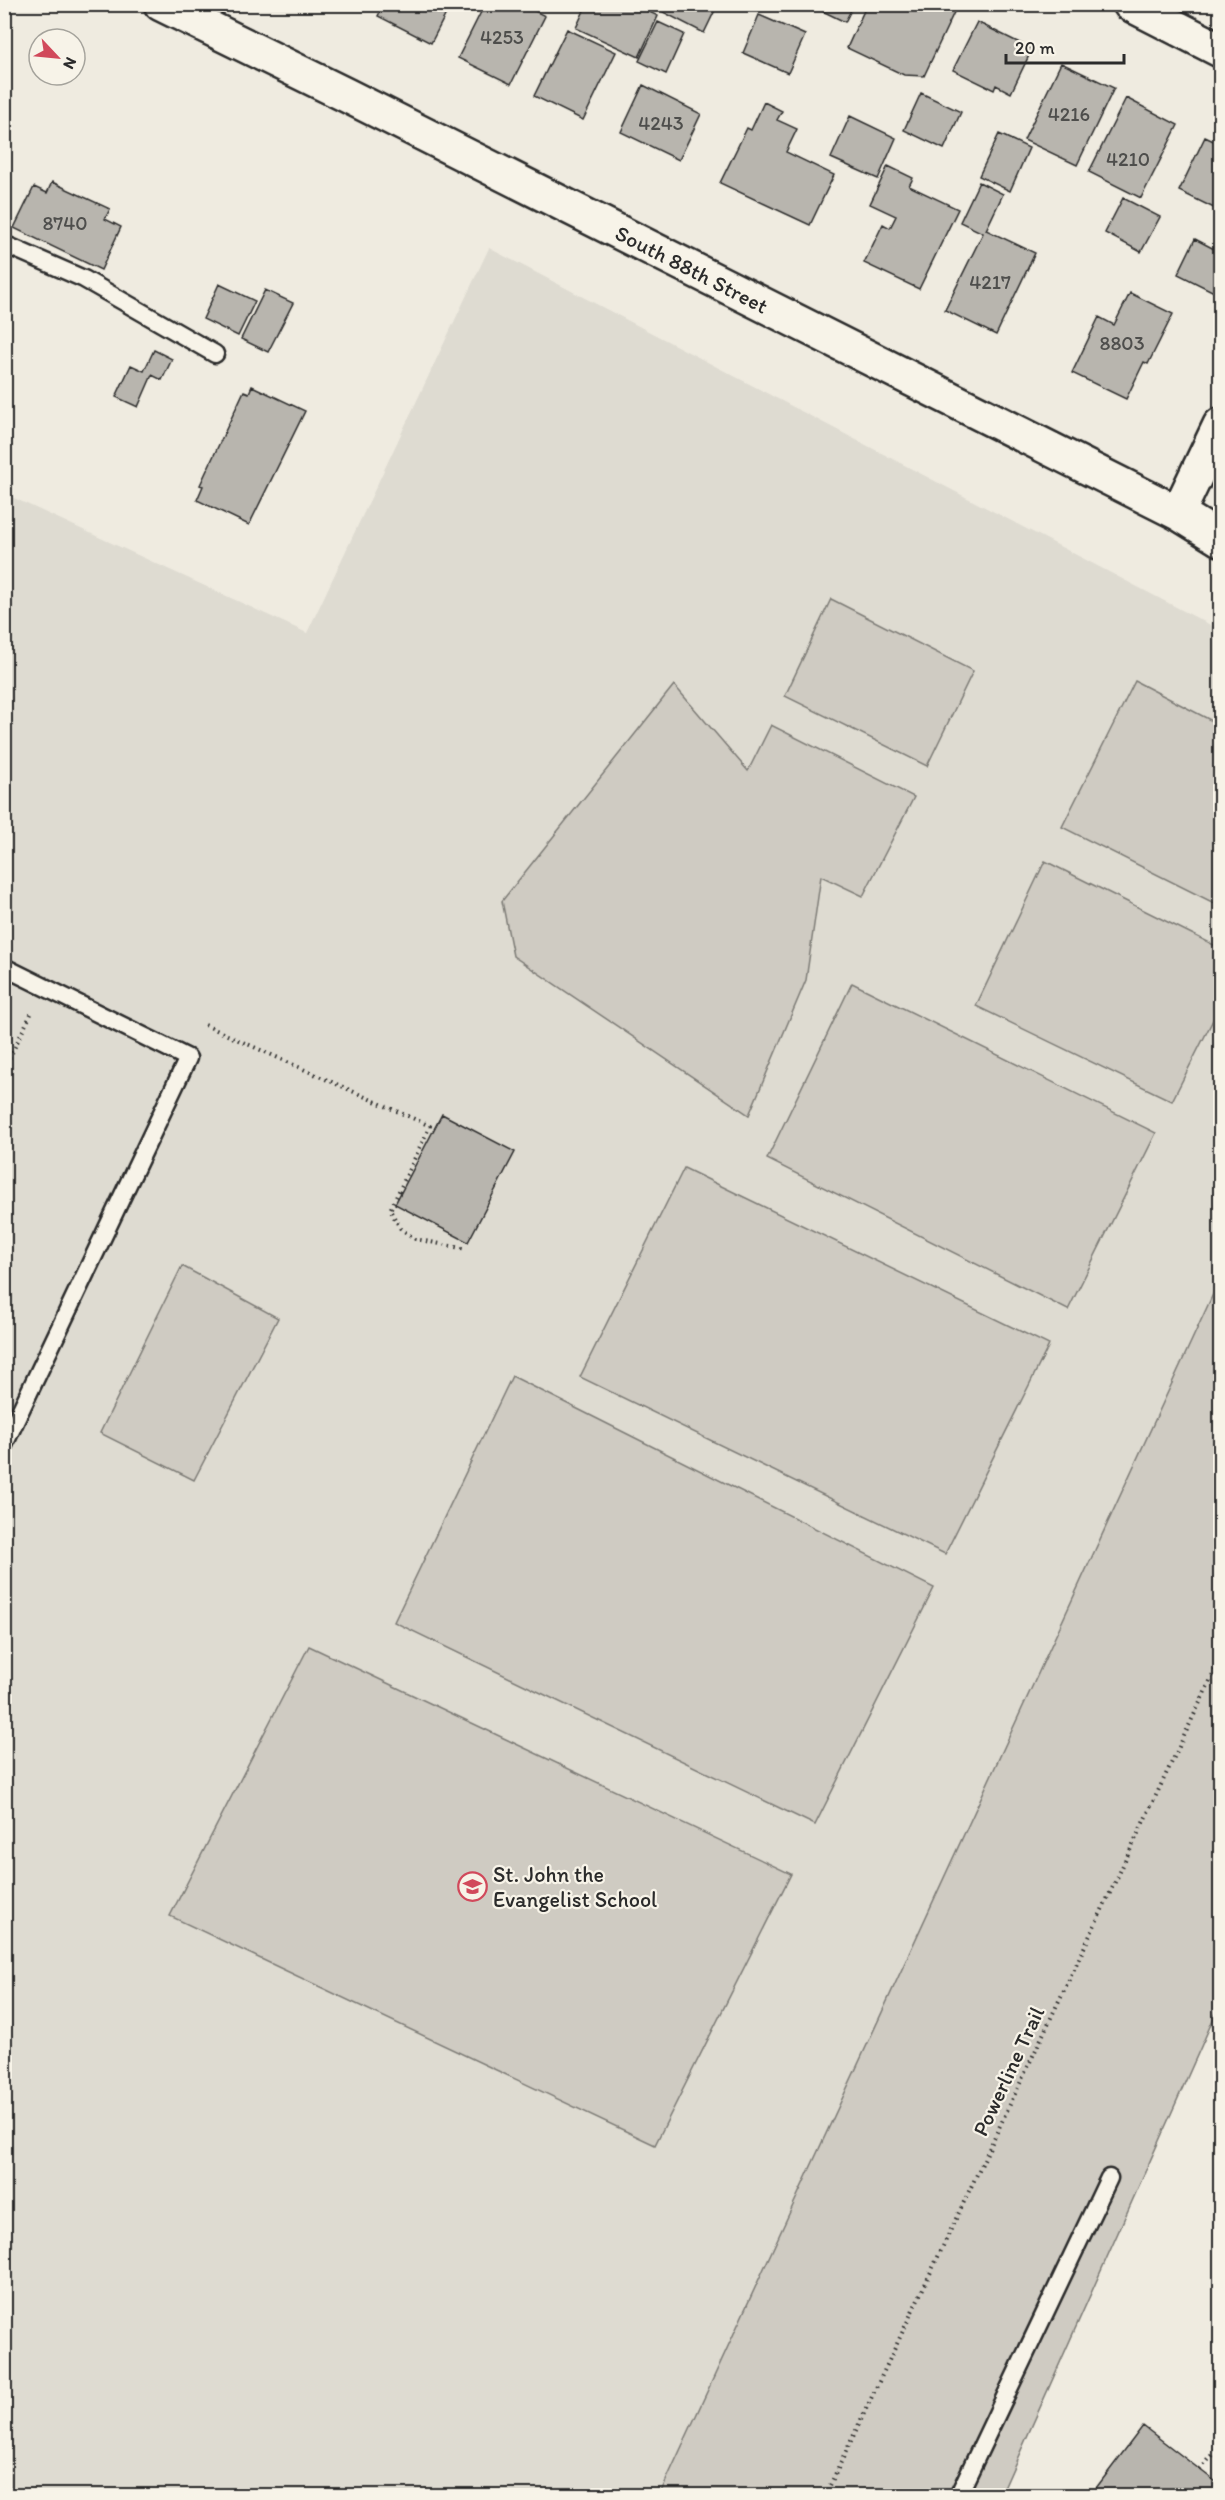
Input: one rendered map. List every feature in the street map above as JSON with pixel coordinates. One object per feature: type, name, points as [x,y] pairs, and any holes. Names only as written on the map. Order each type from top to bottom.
[{"type":"street","name":"South 88th Street","points":[[161,4],[367,105],[1178,513],[1221,539]]},
{"type":"street","points":[[1130,4],[1221,50]]},
{"type":"street","points":[[1178,513],[1221,425]]},
{"type":"lane","points":[[4,244],[84,279],[215,354]]},
{"type":"lane","points":[[4,967],[189,1058],[4,1445]]},
{"type":"lane","points":[[958,2496],[1109,2178]]},
{"type":"path","points":[[4,1069],[44,987]]},
{"type":"path","points":[[205,1025],[430,1126],[390,1210],[400,1228],[415,1239],[466,1249]]},
{"type":"path","name":"Powerline Trail","points":[[825,2496],[1221,1660]]},
{"type":"path","points":[[1200,2470],[1221,2446]]},
{"type":"shaded area","name":"St. John the Evangelist School","points":[[489,248],[1220,630],[1220,1279],[659,2495],[5,2496],[5,494],[307,633]]},
{"type":"shaded area","points":[[831,599],[973,671],[927,766],[785,696]]},
{"type":"shaded area","points":[[1135,681],[1220,725],[1220,906],[1062,827]]},
{"type":"shaded area","points":[[674,685],[748,771],[771,725],[914,797],[863,896],[821,876],[806,980],[749,1115],[513,956],[502,901]]},
{"type":"shaded area","points":[[1045,861],[1220,948],[1220,1006],[1172,1101],[976,1006]]},
{"type":"shaded area","points":[[852,983],[1156,1133],[1068,1310],[767,1159]]},
{"type":"shaded area","points":[[684,1168],[1049,1345],[945,1554],[580,1377]]},
{"type":"shaded area","points":[[182,1266],[278,1318],[194,1480],[100,1433]]},
{"type":"shaded area","points":[[1220,1279],[1220,2004],[1001,2495],[659,2496]]},
{"type":"shaded area","points":[[512,1376],[934,1588],[815,1825],[394,1622]]},
{"type":"shaded area","points":[[309,1646],[791,1874],[655,2145],[170,1916]]},
{"type":"building","points":[[384,4],[451,4],[431,43],[378,16]]},
{"type":"building","points":[[485,4],[521,4],[545,16],[511,84],[458,58]]},
{"type":"building","points":[[587,4],[633,4],[658,16],[639,57],[576,28]]},
{"type":"building","points":[[667,4],[718,4],[704,33],[663,12]]},
{"type":"building","points":[[808,4],[854,4],[845,22]]},
{"type":"building","points":[[867,4],[950,4],[956,8],[924,76],[904,75],[847,48]]},
{"type":"building","points":[[759,15],[805,35],[788,73],[743,53]]},
{"type":"building","points":[[658,22],[684,34],[666,74],[639,61]]},
{"type":"building","points":[[977,22],[1032,49],[1011,93],[996,85],[994,90],[953,70]]},
{"type":"building","points":[[567,29],[616,52],[583,120],[534,96]]},
{"type":"building","points":[[1061,63],[1114,88],[1077,165],[1024,140]]},
{"type":"building","points":[[643,85],[701,114],[679,160],[621,132]]},
{"type":"building","points":[[921,93],[961,112],[944,149],[904,130]]},
{"type":"building","points":[[1126,98],[1178,125],[1141,198],[1089,172]]},
{"type":"building","points":[[764,102],[782,111],[777,120],[797,129],[786,152],[834,175],[810,225],[720,183],[747,128],[751,130]]},
{"type":"building","points":[[850,116],[896,138],[878,179],[831,158]]},
{"type":"building","points":[[999,134],[1029,148],[1010,191],[979,176]]},
{"type":"building","points":[[1205,137],[1220,144],[1220,211],[1179,191]]},
{"type":"building","points":[[888,166],[913,178],[909,186],[958,209],[919,289],[864,263],[883,224],[890,228],[896,216],[870,204]]},
{"type":"building","points":[[52,182],[110,209],[105,219],[121,227],[101,270],[14,228],[34,187],[47,193]]},
{"type":"building","points":[[979,182],[1003,194],[986,230],[1035,253],[996,335],[945,310],[983,233],[960,222]]},
{"type":"building","points":[[1123,198],[1160,217],[1141,252],[1105,233]]},
{"type":"building","points":[[1195,239],[1220,252],[1220,284],[1216,293],[1178,274]]},
{"type":"building","points":[[219,284],[255,301],[238,336],[203,319]]},
{"type":"building","points":[[265,290],[293,303],[268,352],[241,339]]},
{"type":"building","points":[[1130,293],[1173,314],[1148,364],[1144,362],[1126,399],[1072,373],[1099,317],[1114,325]]},
{"type":"building","points":[[154,350],[172,359],[162,380],[152,375],[138,407],[116,397],[131,365],[144,371]]},
{"type":"building","points":[[252,386],[305,411],[249,525],[197,500],[203,486],[200,485],[244,391],[249,393]]},
{"type":"building","points":[[442,1114],[515,1152],[468,1242],[395,1204]]},
{"type":"building","points":[[1143,2426],[1220,2485],[1220,2496],[1090,2496]]},
{"type":"place","name":"St. John the Evangelist School","points":[[472,1887]]}]
